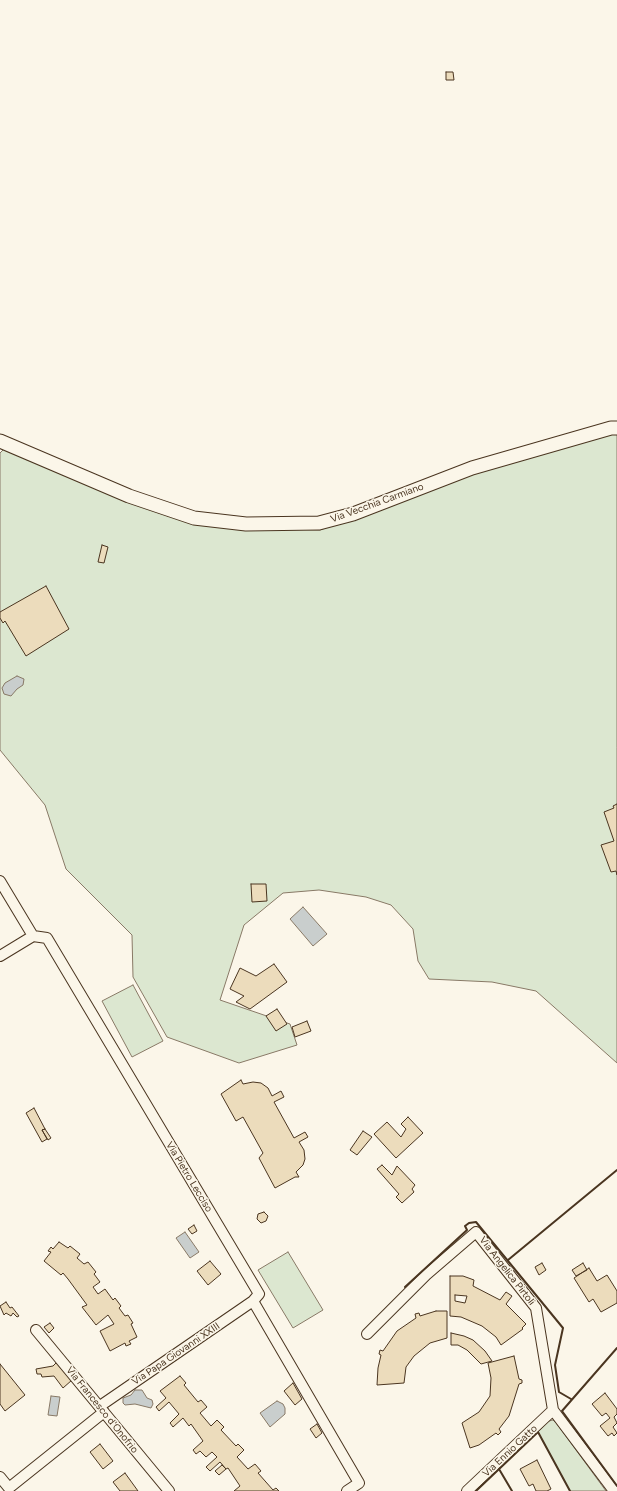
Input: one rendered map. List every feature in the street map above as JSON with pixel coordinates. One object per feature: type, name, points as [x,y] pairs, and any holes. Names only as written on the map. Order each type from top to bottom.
[{"type":"street","name":"Via Vecchia Carmiano","points":[[0,442],[129,496],[194,518],[246,524],[320,523],[353,514],[472,468],[611,428],[617,428]]},
{"type":"street","points":[[0,881],[33,936],[0,956]]},
{"type":"street","name":"Via Pietro Lecciso","points":[[33,936],[47,938],[51,944],[259,1294],[253,1301]]},
{"type":"street","name":"Via Angelica Pirtoli","points":[[367,1334],[426,1275],[476,1232],[536,1308],[553,1410]]},
{"type":"street","points":[[253,1301],[359,1483],[348,1491]]},
{"type":"street","name":"Via Papa Giovanni XXIII","points":[[0,1478],[9,1488],[102,1409],[253,1301]]},
{"type":"street","name":"Via Francesco d'Onofrio","points":[[36,1330],[169,1491]]},
{"type":"street","points":[[553,1410],[614,1491]]},
{"type":"street","name":"Via Ennio Gatto","points":[[467,1491],[553,1410]]},
{"type":"green space","points":[[617,432],[617,1063],[536,991],[492,982],[429,979],[418,961],[413,929],[391,905],[366,897],[319,890],[283,893],[244,925],[220,1000],[290,1024],[297,1045],[239,1063],[167,1037],[133,977],[132,935],[66,869],[45,805],[0,750],[0,453],[6,447],[226,527],[320,530],[477,470]]},
{"type":"green space","points":[[133,985],[163,1041],[132,1057],[102,1001]]},
{"type":"green space","points":[[288,1252],[323,1310],[293,1328],[258,1270]]},
{"type":"green space","points":[[553,1420],[606,1491],[570,1491],[538,1432],[549,1421]]},
{"type":"shaded area","points":[[17,676],[24,679],[23,685],[11,696],[4,694],[2,688],[5,683]]},
{"type":"shaded area","points":[[303,907],[327,934],[313,946],[290,919]]},
{"type":"shaded area","points":[[185,1232],[199,1252],[190,1258],[176,1238]]},
{"type":"shaded area","points":[[135,1390],[142,1390],[147,1398],[152,1400],[153,1404],[151,1408],[135,1404],[125,1405],[123,1403],[123,1398],[131,1395]]},
{"type":"shaded area","points":[[51,1396],[60,1397],[57,1416],[48,1415]]},
{"type":"shaded area","points":[[277,1401],[283,1404],[285,1414],[270,1427],[260,1413]]},
{"type":"building","points":[[446,72],[453,72],[454,80],[446,80]]},
{"type":"building","points":[[102,545],[108,547],[104,563],[98,562]]},
{"type":"building","points":[[46,586],[69,629],[26,656],[5,621],[3,623],[0,618],[0,612]]},
{"type":"building","points":[[617,804],[617,875],[616,871],[611,872],[601,845],[614,841],[604,812],[614,808],[613,806]]},
{"type":"building","points":[[251,884],[266,884],[267,901],[252,902]]},
{"type":"building","points":[[274,964],[287,982],[250,1009],[236,1002],[244,996],[230,989],[240,968],[256,976]]},
{"type":"building","points":[[277,1009],[287,1024],[276,1031],[266,1016]]},
{"type":"building","points":[[307,1021],[311,1031],[295,1037],[292,1027]]},
{"type":"building","points":[[241,1080],[243,1084],[253,1082],[261,1083],[268,1088],[272,1096],[281,1091],[284,1097],[274,1102],[294,1138],[305,1132],[308,1137],[299,1142],[304,1150],[305,1159],[303,1165],[296,1172],[299,1177],[295,1177],[275,1188],[259,1158],[263,1153],[243,1117],[236,1121],[221,1094]]},
{"type":"building","points":[[34,1108],[45,1129],[42,1130],[47,1139],[42,1142],[26,1113]]},
{"type":"building","points":[[408,1117],[423,1133],[396,1158],[374,1134],[387,1122],[401,1137],[406,1129],[401,1124]]},
{"type":"building","points":[[45,1129],[51,1138],[48,1140],[42,1130]]},
{"type":"building","points":[[363,1131],[372,1137],[357,1155],[350,1150]]},
{"type":"building","points":[[382,1165],[392,1175],[397,1166],[415,1185],[412,1189],[414,1192],[402,1203],[396,1197],[399,1194],[377,1169]]},
{"type":"building","points":[[264,1212],[268,1216],[266,1221],[261,1223],[257,1219],[258,1214]]},
{"type":"building","points":[[194,1225],[197,1231],[192,1234],[188,1229]]},
{"type":"building","points":[[59,1242],[68,1248],[70,1246],[80,1254],[77,1258],[84,1264],[88,1262],[96,1272],[94,1274],[100,1282],[93,1287],[98,1294],[105,1289],[113,1300],[115,1298],[121,1306],[119,1308],[125,1316],[128,1315],[133,1323],[131,1324],[137,1337],[129,1341],[131,1344],[126,1346],[125,1343],[110,1351],[100,1331],[114,1324],[108,1315],[96,1325],[82,1307],[87,1305],[68,1279],[63,1273],[61,1275],[44,1261],[51,1252],[48,1251],[51,1247],[53,1249]]},
{"type":"building","points":[[210,1261],[221,1274],[208,1285],[197,1271]]},
{"type":"building","points":[[542,1263],[546,1270],[539,1275],[535,1267]]},
{"type":"building","points":[[583,1263],[587,1270],[576,1276],[572,1270]]},
{"type":"building","points":[[589,1268],[597,1281],[607,1275],[617,1291],[617,1303],[601,1312],[593,1299],[589,1302],[574,1278]]},
{"type":"building","points":[[450,1276],[463,1276],[474,1280],[473,1286],[500,1300],[506,1292],[512,1296],[506,1304],[526,1324],[522,1328],[523,1329],[501,1345],[496,1337],[482,1326],[461,1317],[450,1316]],"holes":[[[455,1295],[467,1296],[465,1303],[455,1301]]]},
{"type":"building","points":[[6,1302],[19,1316],[17,1317],[13,1313],[11,1316],[6,1313],[4,1315],[0,1306]]},
{"type":"building","points":[[436,1311],[447,1311],[447,1338],[430,1343],[414,1356],[406,1367],[404,1383],[377,1385],[378,1368],[381,1355],[379,1354],[380,1350],[383,1351],[397,1331],[416,1318],[415,1314],[419,1313],[420,1316]]},
{"type":"building","points":[[50,1323],[54,1328],[49,1333],[44,1327]]},
{"type":"building","points":[[451,1333],[473,1340],[485,1351],[492,1361],[481,1364],[467,1350],[458,1345],[451,1345]]},
{"type":"building","points":[[514,1356],[519,1379],[522,1380],[522,1383],[519,1384],[509,1416],[499,1429],[501,1432],[498,1435],[496,1433],[479,1445],[470,1448],[462,1423],[479,1412],[490,1396],[491,1378],[488,1363]]},
{"type":"building","points":[[56,1363],[72,1380],[63,1388],[54,1376],[42,1377],[41,1374],[37,1374],[36,1369],[53,1366]]},
{"type":"building","points":[[0,1364],[25,1395],[5,1411],[0,1404]]},
{"type":"building","points":[[180,1376],[186,1383],[184,1385],[198,1402],[201,1400],[207,1407],[200,1413],[211,1426],[217,1420],[224,1427],[221,1430],[236,1446],[238,1444],[244,1450],[237,1457],[248,1469],[255,1464],[261,1471],[258,1473],[273,1490],[276,1488],[279,1491],[234,1491],[240,1486],[228,1468],[226,1469],[220,1462],[210,1471],[206,1467],[217,1457],[212,1452],[206,1457],[200,1451],[196,1454],[193,1450],[203,1441],[191,1424],[189,1426],[183,1418],[173,1427],[170,1423],[179,1414],[169,1402],[159,1411],[156,1407],[166,1398],[160,1391]]},
{"type":"building","points":[[293,1383],[302,1399],[295,1405],[284,1391]]},
{"type":"building","points":[[605,1393],[617,1409],[617,1414],[614,1417],[617,1423],[613,1427],[617,1433],[614,1436],[612,1433],[608,1436],[600,1426],[610,1418],[606,1413],[602,1416],[592,1404]]},
{"type":"building","points":[[317,1424],[322,1433],[316,1438],[310,1429]]},
{"type":"building","points":[[100,1444],[113,1461],[103,1469],[90,1452]]},
{"type":"building","points":[[537,1460],[551,1489],[547,1491],[536,1491],[533,1484],[529,1486],[520,1469]]},
{"type":"building","points":[[222,1465],[226,1469],[219,1475],[215,1471]]},
{"type":"building","points":[[125,1473],[138,1491],[120,1491],[113,1482]]},
{"type":"wall","points":[[508,1260],[617,1170]]},
{"type":"wall","points":[[405,1287],[467,1230],[465,1226],[469,1223],[476,1222],[563,1328],[555,1365],[559,1392],[571,1399]]},
{"type":"wall","points":[[617,1348],[562,1411],[617,1486]]},
{"type":"wall","points":[[476,1491],[538,1432],[570,1491]]},
{"type":"wall","points":[[499,1469],[512,1491]]}]
